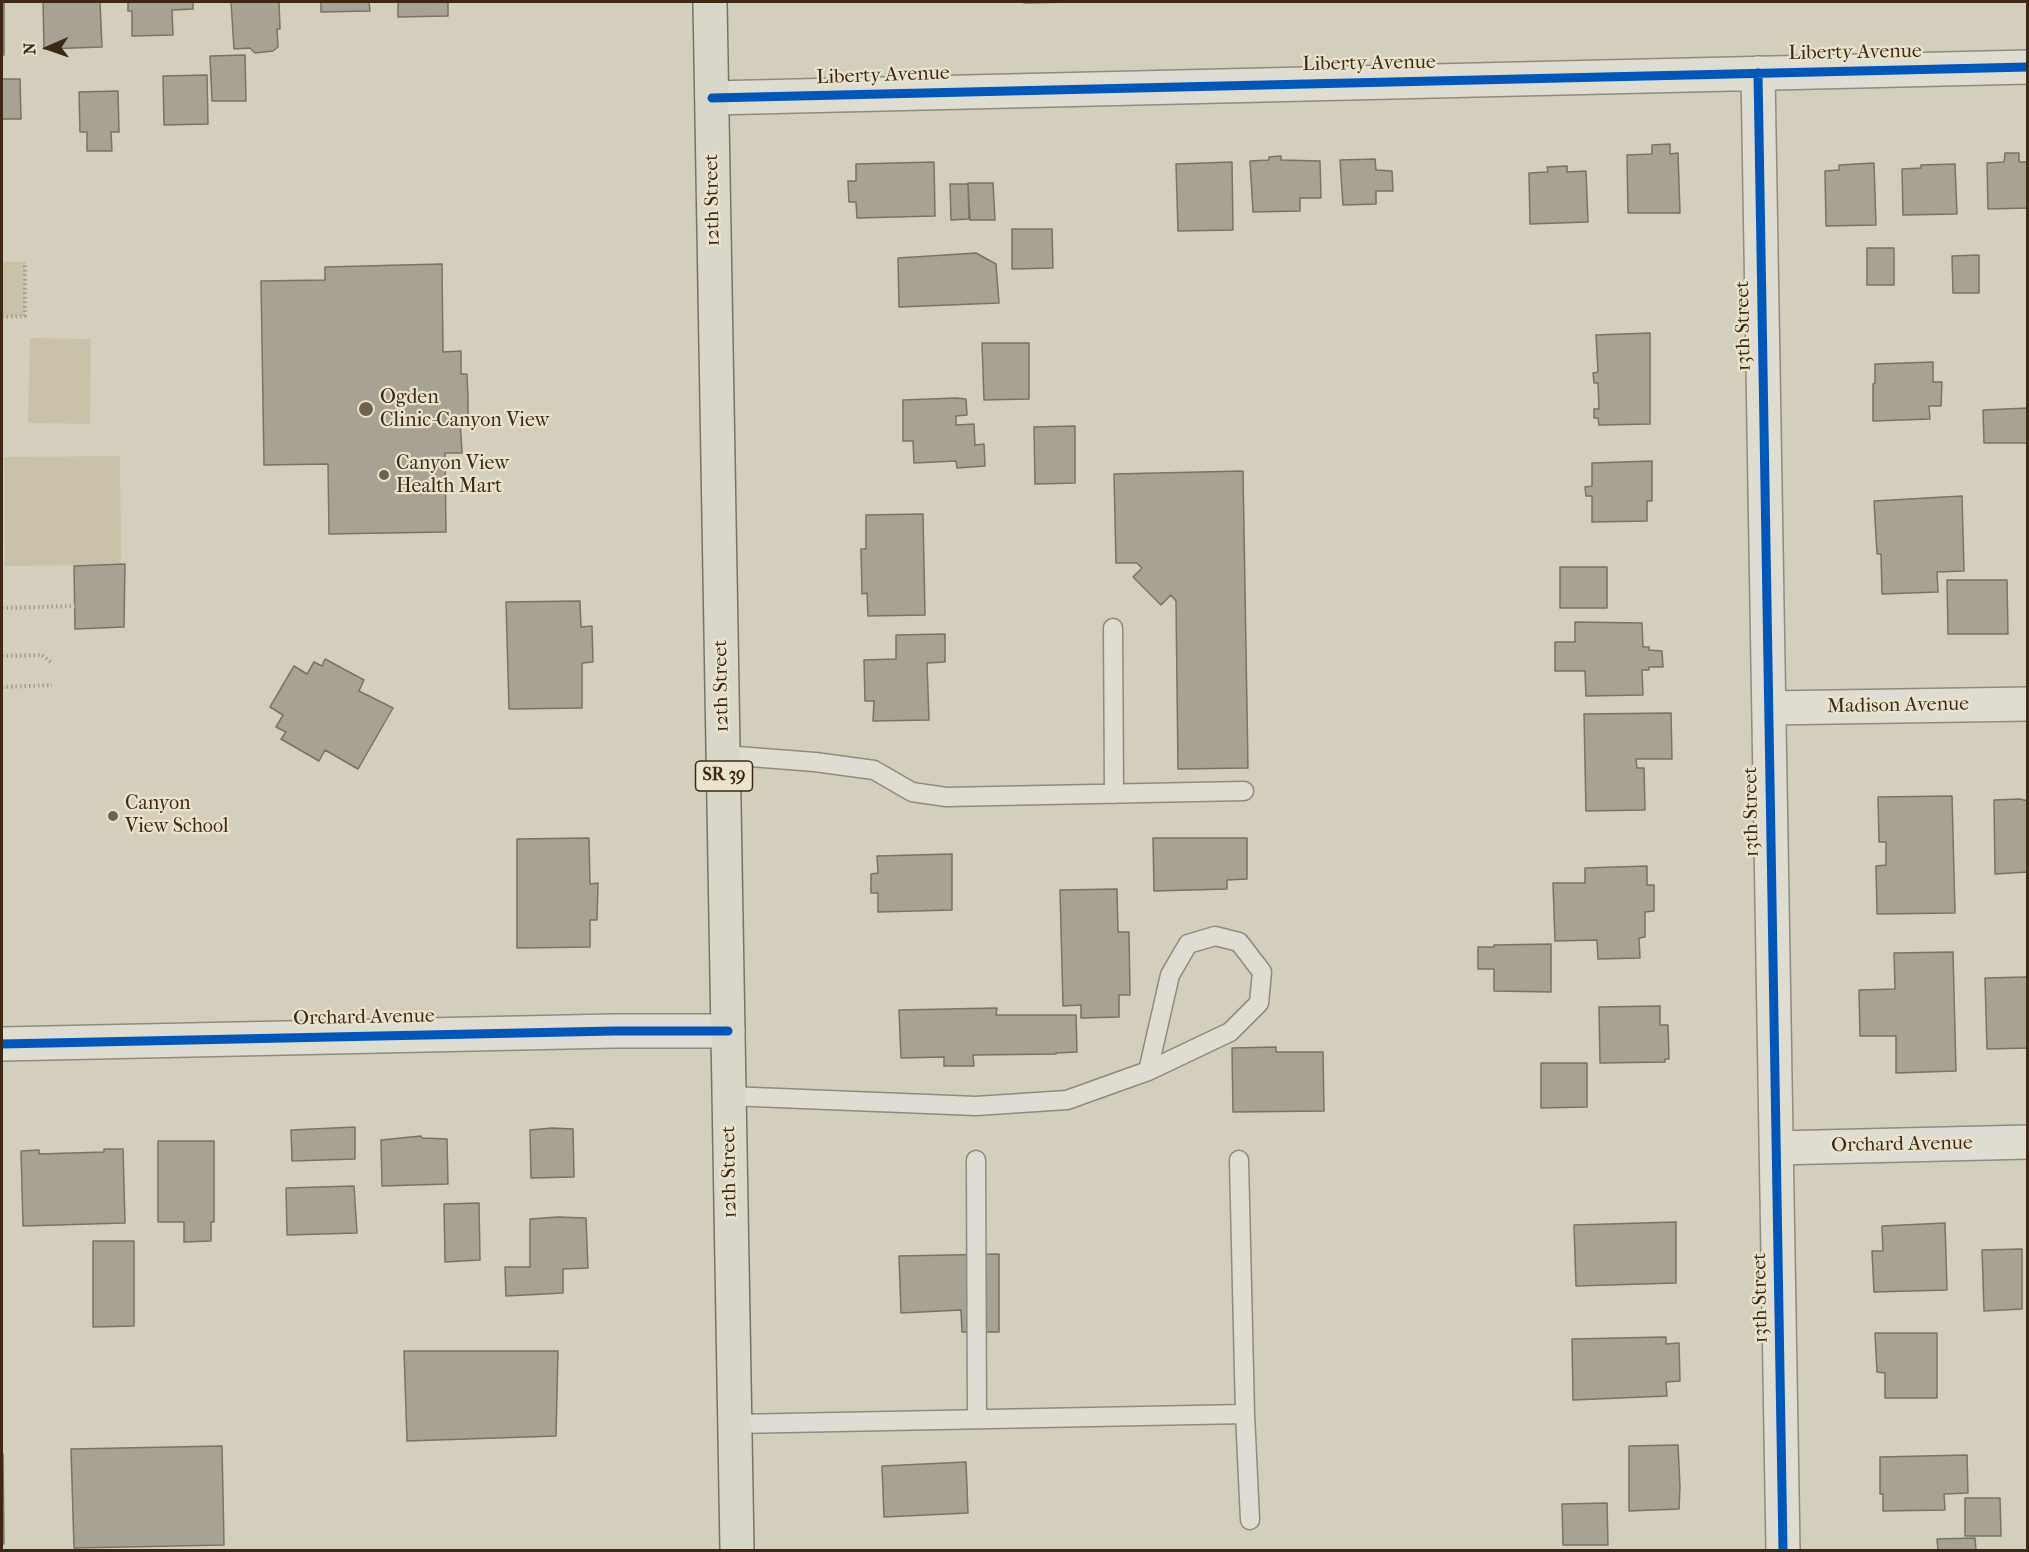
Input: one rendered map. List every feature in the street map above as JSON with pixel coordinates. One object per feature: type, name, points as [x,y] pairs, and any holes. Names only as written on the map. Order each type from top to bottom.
[{"type":"main road","name":"12th Street","points":[[710,2],[737,1551]]},
{"type":"street","name":"Liberty Avenue","points":[[711,98],[2028,67]]},
{"type":"street","name":"13th Street","points":[[1758,74],[1784,1551]]},
{"type":"street","name":"Madison Avenue","points":[[1769,708],[2028,704]]},
{"type":"street","name":"Orchard Avenue","points":[[2,1044],[602,1031],[728,1031]]},
{"type":"street","name":"Orchard Avenue","points":[[1776,1148],[2028,1142]]},
{"type":"lane","points":[[1113,628],[1114,794]]},
{"type":"lane","points":[[724,755],[815,762],[874,770],[912,792],[946,797],[1244,791]]},
{"type":"lane","points":[[729,1096],[976,1106],[1067,1100],[1148,1071],[1230,1032],[1259,1003],[1262,972],[1239,942],[1215,936],[1188,944],[1170,975],[1148,1071]]},
{"type":"lane","points":[[976,1160],[977,1419]]},
{"type":"lane","points":[[1239,1160],[1250,1520]]},
{"type":"lane","points":[[735,1424],[1245,1414]]},
{"type":"path","points":[[2,316],[25,316],[25,262]]},
{"type":"path","points":[[2,608],[75,606]]},
{"type":"path","points":[[2,656],[42,655],[52,663]]},
{"type":"path","points":[[2,687],[52,685]]},
{"type":"shaded area","points":[[2,262],[25,262],[25,316],[2,317]]},
{"type":"shaded area","points":[[30,338],[91,339],[90,424],[28,423]]},
{"type":"shaded area","points":[[120,456],[121,565],[5,566],[4,457]]},
{"type":"building","points":[[2,2],[4,2],[4,55],[2,55]]},
{"type":"building","points":[[43,2],[100,2],[102,47],[44,49]]},
{"type":"building","points":[[128,2],[193,2],[193,9],[172,10],[173,35],[132,36],[132,11],[128,11]]},
{"type":"building","points":[[231,2],[279,2],[278,47],[273,51],[255,53],[250,48],[234,49]]},
{"type":"building","points":[[321,2],[369,2],[370,11],[321,12]]},
{"type":"building","points":[[398,2],[448,2],[448,16],[398,17]]},
{"type":"building","points":[[1024,2],[1073,2],[1024,3]]},
{"type":"building","points":[[245,55],[246,101],[212,101],[210,56]]},
{"type":"building","points":[[207,75],[208,124],[164,125],[163,76]]},
{"type":"building","points":[[2,79],[20,79],[21,119],[2,119]]},
{"type":"building","points":[[118,91],[119,132],[111,132],[112,151],[87,151],[87,132],[80,132],[79,92]]},
{"type":"building","points":[[1670,144],[1670,154],[1678,153],[1680,213],[1628,213],[1627,155],[1652,154],[1652,145]]},
{"type":"building","points":[[2005,153],[2019,153],[2019,162],[2028,162],[2028,208],[1988,209],[1987,163],[2004,162]]},
{"type":"building","points":[[1281,156],[1281,160],[1320,161],[1321,198],[1300,198],[1300,211],[1253,212],[1250,161],[1269,160],[1269,157]]},
{"type":"building","points":[[1375,159],[1376,170],[1392,171],[1393,191],[1376,191],[1376,204],[1343,205],[1340,160]]},
{"type":"building","points":[[934,162],[935,216],[857,218],[856,202],[849,202],[848,181],[856,181],[856,164]]},
{"type":"building","points":[[1232,162],[1233,230],[1178,231],[1176,164]]},
{"type":"building","points":[[1874,163],[1876,225],[1826,226],[1825,171],[1839,170],[1839,165]]},
{"type":"building","points":[[1955,164],[1957,214],[1903,215],[1902,169],[1921,168],[1921,165]]},
{"type":"building","points":[[1567,166],[1567,172],[1586,171],[1588,222],[1530,224],[1529,173],[1548,172],[1547,167]]},
{"type":"building","points":[[968,183],[993,183],[995,220],[970,220]]},
{"type":"building","points":[[950,184],[968,184],[969,219],[951,220]]},
{"type":"building","points":[[1012,229],[1052,229],[1053,268],[1012,269]]},
{"type":"building","points":[[1867,248],[1894,248],[1894,285],[1867,285]]},
{"type":"building","points":[[976,253],[996,264],[999,303],[899,307],[898,258]]},
{"type":"building","points":[[1979,255],[1979,293],[1953,293],[1952,256]]},
{"type":"building","name":"Ogden Clinic-Canyon View","points":[[442,264],[443,352],[461,351],[461,374],[467,374],[468,398],[468,420],[460,419],[462,453],[445,453],[446,532],[329,534],[328,464],[264,465],[261,281],[325,280],[325,267]]},
{"type":"building","points":[[1650,333],[1650,424],[1599,425],[1598,418],[1594,418],[1594,409],[1599,409],[1598,383],[1594,383],[1593,373],[1598,372],[1596,335]]},
{"type":"building","points":[[982,343],[1029,343],[1029,399],[984,400]]},
{"type":"building","points":[[1933,362],[1933,382],[1942,382],[1941,406],[1929,406],[1930,419],[1873,421],[1875,364]]},
{"type":"building","points":[[966,399],[967,415],[956,416],[956,425],[974,424],[975,445],[984,444],[985,466],[957,468],[956,461],[914,463],[913,441],[903,441],[903,400]]},
{"type":"building","points":[[2028,408],[2028,443],[1984,443],[1983,410]]},
{"type":"building","points":[[1075,426],[1075,483],[1035,484],[1034,427]]},
{"type":"building","points":[[1652,461],[1652,501],[1647,501],[1647,521],[1592,522],[1592,496],[1586,496],[1585,487],[1592,486],[1592,463]]},
{"type":"building","points":[[1243,471],[1248,768],[1178,769],[1176,601],[1171,595],[1161,605],[1133,577],[1142,568],[1137,563],[1116,563],[1114,474]]},
{"type":"building","points":[[1962,496],[1964,571],[1937,572],[1938,592],[1882,594],[1881,554],[1877,554],[1874,501]]},
{"type":"building","points":[[923,514],[925,615],[868,616],[867,593],[862,594],[861,549],[866,549],[866,515]]},
{"type":"building","points":[[125,564],[124,627],[75,629],[74,566]]},
{"type":"building","points":[[1560,567],[1607,567],[1607,608],[1560,608]]},
{"type":"building","points":[[1947,580],[2007,580],[2008,634],[1948,634]]},
{"type":"building","points":[[580,601],[581,627],[592,626],[593,662],[582,663],[582,708],[509,709],[506,602]]},
{"type":"building","points":[[1575,622],[1642,623],[1643,647],[1662,651],[1663,667],[1649,667],[1649,670],[1642,670],[1643,695],[1586,696],[1585,671],[1555,671],[1555,642],[1575,642]]},
{"type":"building","points":[[945,634],[945,662],[927,663],[929,720],[873,721],[874,701],[865,701],[864,660],[896,659],[896,635]]},
{"type":"building","points":[[325,659],[364,680],[359,691],[393,708],[358,769],[325,750],[319,761],[281,739],[286,732],[276,727],[283,715],[270,707],[294,666],[307,674],[314,662],[322,666]]},
{"type":"building","points":[[1671,713],[1672,759],[1636,759],[1637,768],[1644,768],[1645,810],[1586,811],[1584,714]]},
{"type":"building","points":[[1952,796],[1955,913],[1877,914],[1876,866],[1886,865],[1886,842],[1879,842],[1878,797]]},
{"type":"building","points":[[1994,800],[2028,801],[2028,872],[1995,874]]},
{"type":"building","points":[[589,838],[590,884],[598,883],[597,920],[590,920],[590,947],[517,948],[517,839]]},
{"type":"building","points":[[1153,838],[1247,838],[1247,879],[1227,880],[1227,889],[1154,891]]},
{"type":"building","points":[[952,854],[952,910],[878,912],[878,893],[871,893],[871,874],[878,873],[877,856]]},
{"type":"building","points":[[1647,866],[1647,885],[1654,885],[1654,911],[1645,912],[1645,937],[1639,938],[1640,958],[1598,959],[1597,940],[1555,941],[1553,883],[1585,883],[1585,868]]},
{"type":"building","points":[[1117,889],[1118,932],[1129,932],[1130,995],[1119,995],[1119,1017],[1081,1018],[1081,1005],[1063,1006],[1060,890]]},
{"type":"building","points":[[1551,944],[1551,992],[1494,991],[1494,969],[1478,969],[1478,947]]},
{"type":"building","points":[[1953,952],[1956,1071],[1896,1073],[1896,1036],[1860,1036],[1859,990],[1895,989],[1894,953]]},
{"type":"building","points":[[2028,977],[2028,1048],[1987,1049],[1985,978]]},
{"type":"building","points":[[1660,1006],[1660,1025],[1668,1025],[1669,1059],[1665,1059],[1665,1062],[1600,1063],[1599,1007]]},
{"type":"building","points":[[997,1008],[996,1015],[1076,1015],[1077,1052],[973,1055],[974,1066],[944,1066],[944,1057],[901,1058],[899,1010]]},
{"type":"building","points":[[1276,1047],[1276,1052],[1323,1052],[1324,1111],[1233,1112],[1232,1048]]},
{"type":"building","points":[[1541,1063],[1587,1063],[1587,1107],[1541,1108]]},
{"type":"building","points":[[355,1127],[355,1159],[292,1161],[291,1130]]},
{"type":"building","points":[[573,1129],[574,1177],[531,1178],[530,1130]]},
{"type":"building","points":[[421,1136],[422,1138],[447,1139],[448,1184],[382,1186],[381,1140]]},
{"type":"building","points":[[158,1141],[214,1141],[214,1222],[211,1222],[211,1241],[184,1242],[184,1222],[158,1222]]},
{"type":"building","points":[[104,1149],[123,1149],[125,1223],[23,1226],[21,1151],[39,1150],[39,1154],[104,1152]]},
{"type":"building","points":[[354,1186],[357,1233],[287,1235],[286,1188]]},
{"type":"building","points":[[479,1203],[480,1260],[445,1262],[444,1204]]},
{"type":"building","points":[[586,1218],[588,1268],[563,1269],[563,1293],[506,1296],[505,1267],[530,1267],[530,1219]]},
{"type":"building","points":[[1676,1222],[1676,1283],[1576,1286],[1574,1225]]},
{"type":"building","points":[[1945,1223],[1947,1290],[1874,1292],[1872,1251],[1883,1251],[1882,1226]]},
{"type":"building","points":[[93,1241],[134,1241],[134,1326],[93,1327]]},
{"type":"building","points":[[2022,1249],[2022,1309],[1984,1311],[1982,1250]]},
{"type":"building","points":[[999,1254],[999,1332],[962,1332],[961,1310],[901,1313],[899,1256]]},
{"type":"building","points":[[1875,1333],[1937,1333],[1937,1398],[1885,1398],[1885,1373],[1877,1372]]},
{"type":"building","points":[[1666,1337],[1666,1344],[1679,1343],[1680,1381],[1666,1382],[1667,1396],[1573,1400],[1572,1339]]},
{"type":"building","points":[[404,1351],[558,1351],[556,1436],[407,1441]]},
{"type":"building","points":[[1678,1445],[1679,1509],[1629,1511],[1629,1446]]},
{"type":"building","points":[[222,1446],[224,1545],[74,1548],[71,1449]]},
{"type":"building","points":[[3,1454],[4,1544],[2,1544]]},
{"type":"building","points":[[1967,1455],[1968,1493],[1944,1494],[1945,1510],[1883,1511],[1883,1494],[1880,1494],[1880,1457]]},
{"type":"building","points":[[966,1462],[968,1513],[884,1517],[882,1466]]},
{"type":"building","points":[[1965,1498],[2000,1498],[2001,1536],[1965,1536]]},
{"type":"building","points":[[1607,1503],[1608,1545],[1563,1545],[1562,1504]]},
{"type":"building","points":[[1975,1538],[1976,1550],[1938,1550],[1937,1539]]},
{"type":"cycle path","points":[[712,98],[2028,67]]},
{"type":"cycle path","points":[[1758,73],[1783,1550]]},
{"type":"cycle path","points":[[2,1044],[614,1031],[728,1031]]},
{"type":"place","name":"Ogden Clinic-Canyon View","points":[[366,409]]},
{"type":"place","name":"Canyon View Health Mart","points":[[384,475]]},
{"type":"place","name":"Canyon View School","points":[[113,816]]}]
